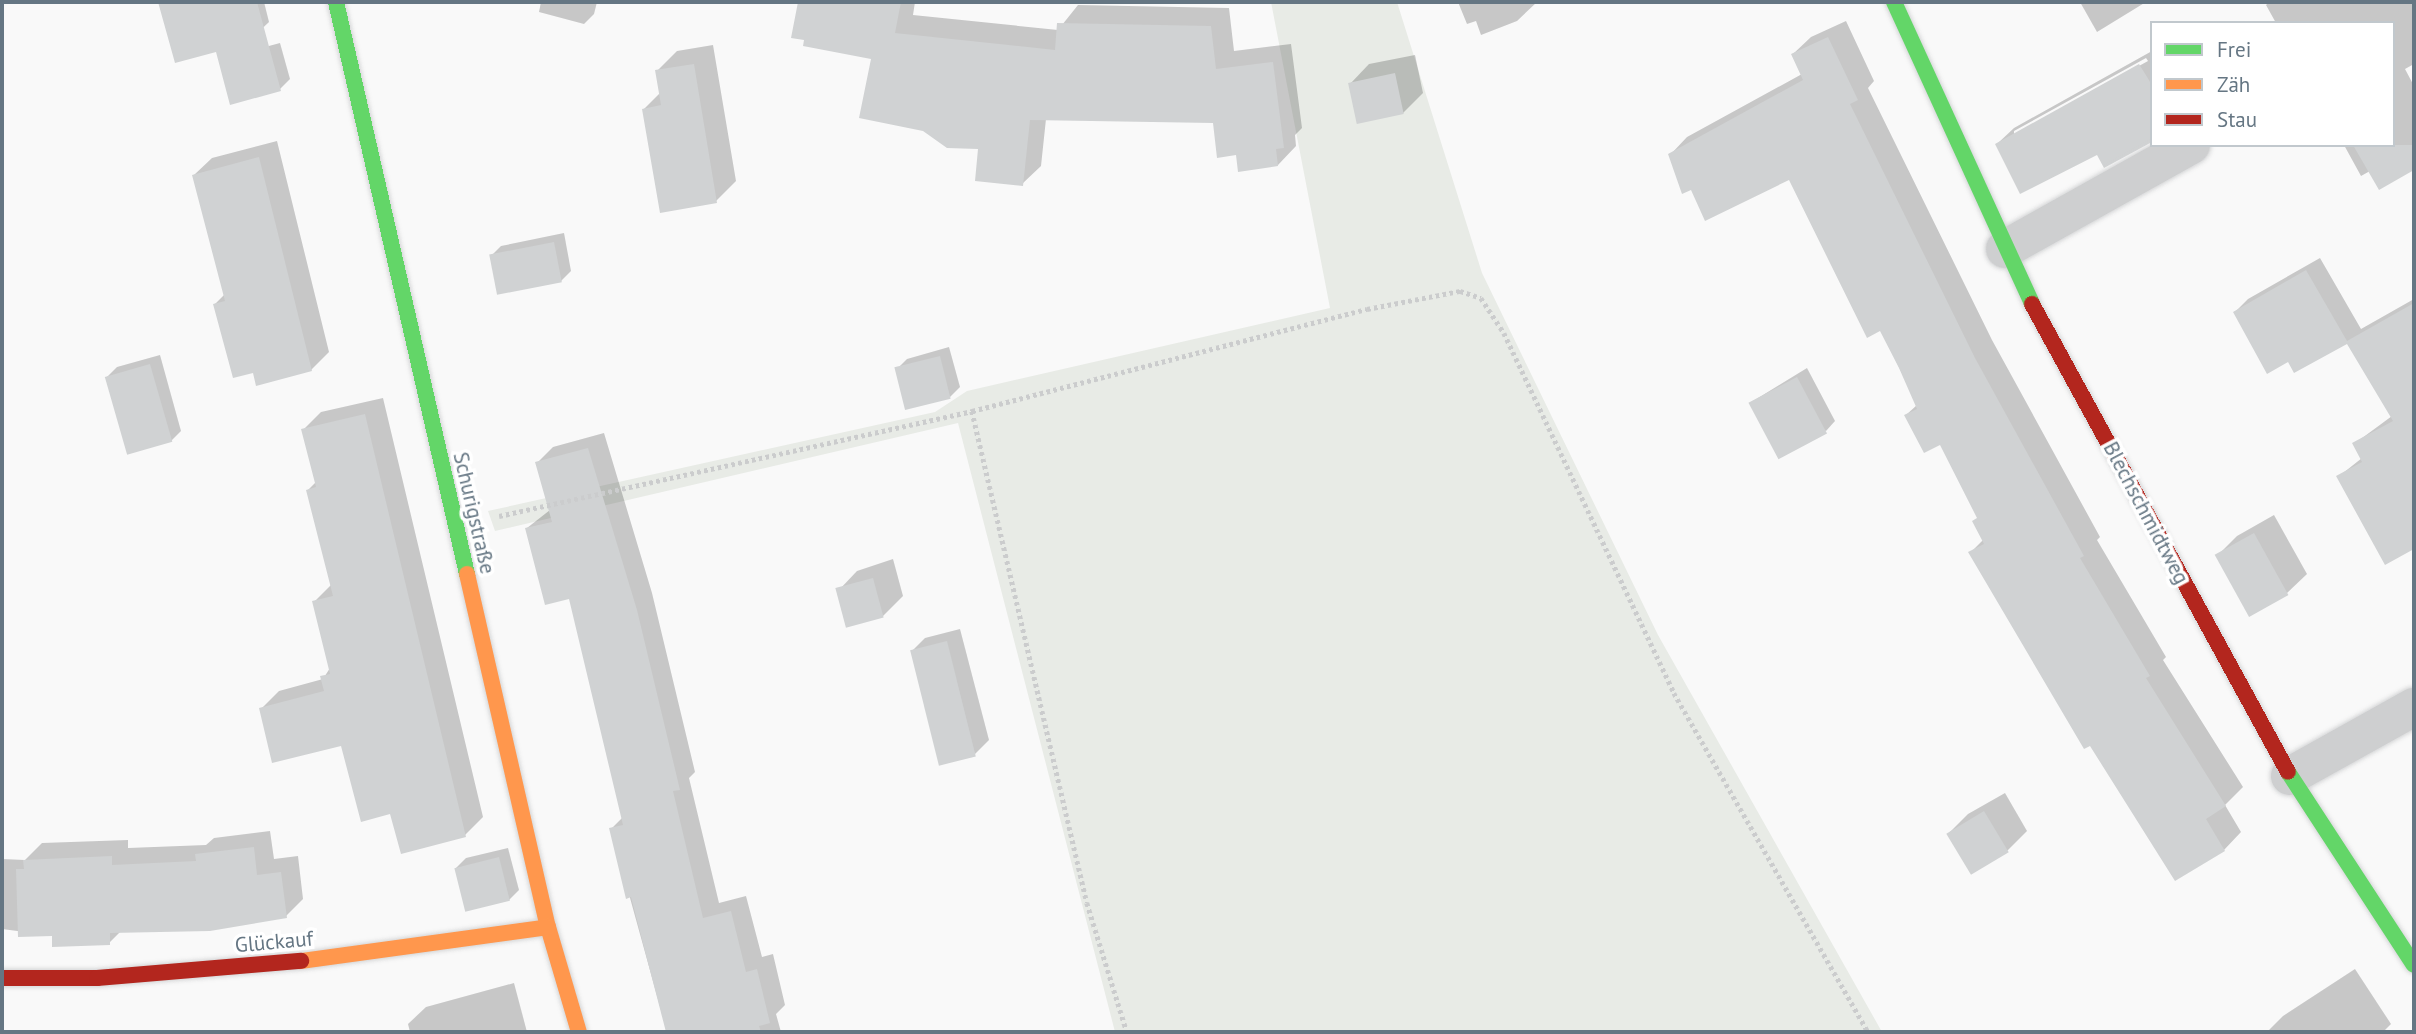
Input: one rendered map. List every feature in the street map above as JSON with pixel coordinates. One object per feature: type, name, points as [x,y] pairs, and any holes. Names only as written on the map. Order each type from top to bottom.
[{"type":"street","name":"Schurigstraße","points":[[336,2],[548,927],[579,1032]]},
{"type":"street","name":"Blechschmidtweg","points":[[1894,2],[2005,249],[2290,776],[2414,965]]},
{"type":"street","points":[[2005,249],[2187,147]]},
{"type":"street","points":[[2290,776],[2414,707]]},
{"type":"street","name":"Glückauf","points":[[2,978],[97,978],[318,960],[548,927]]},
{"type":"path","points":[[456,526],[972,411],[1367,309],[1460,291],[1480,298],[1504,333],[1674,693],[1868,1032]]},
{"type":"path","points":[[972,411],[1079,860],[1127,1032]]},
{"type":"shaded area","points":[[1271,2],[1397,2],[1482,273],[1658,635],[1882,1032],[1115,1032],[958,423],[495,531],[488,511],[935,412],[967,391],[1330,308]]},
{"type":"building","points":[[158,2],[257,2],[281,91],[230,105],[216,52],[175,63]]},
{"type":"building","points":[[798,2],[901,2],[895,33],[1055,50],[1057,23],[1211,26],[1216,69],[1273,62],[1284,148],[1276,149],[1278,166],[1238,172],[1236,155],[1217,158],[1213,123],[1030,120],[1023,186],[975,181],[978,149],[947,148],[923,131],[859,118],[871,59],[803,46],[804,40],[791,38]]},
{"type":"building","points":[[1828,37],[1858,100],[1850,104],[1975,358],[2084,556],[2080,558],[2150,676],[2146,678],[2226,806],[2206,819],[2225,851],[2175,881],[2090,746],[2084,749],[1968,552],[1984,544],[1972,521],[1977,518],[1940,445],[1924,453],[1904,415],[1917,409],[1899,368],[1880,331],[1867,338],[1789,180],[1705,221],[1691,190],[1682,194],[1668,154],[1803,80],[1791,54]]},
{"type":"building","points":[[694,64],[717,203],[660,213],[642,109],[661,105],[655,70]]},
{"type":"building","points":[[2139,64],[2150,82],[2150,143],[2104,168],[2097,155],[2020,194],[1995,144]]},
{"type":"building","points":[[1395,73],[1404,114],[1357,124],[1348,83]]},
{"type":"building","points":[[2414,145],[2414,170],[2379,190],[2354,147]]},
{"type":"building","points":[[259,157],[312,371],[256,386],[253,373],[233,378],[213,304],[225,301],[192,175]]},
{"type":"building","points":[[554,242],[562,282],[497,295],[489,255]]},
{"type":"building","points":[[2306,270],[2347,341],[2414,303],[2414,549],[2385,565],[2336,476],[2362,462],[2352,443],[2393,421],[2347,344],[2294,373],[2288,362],[2267,374],[2233,312]]},
{"type":"building","points":[[940,356],[951,399],[905,410],[894,367]]},
{"type":"building","points":[[150,364],[172,442],[127,455],[105,377]]},
{"type":"building","points":[[1797,377],[1827,434],[1778,459],[1748,403]]},
{"type":"building","points":[[365,414],[466,837],[401,854],[390,814],[361,822],[341,746],[272,763],[259,708],[324,691],[320,676],[330,674],[312,601],[333,596],[306,490],[316,487],[301,429]]},
{"type":"building","points":[[588,448],[637,610],[680,790],[673,791],[703,918],[731,911],[746,972],[757,969],[770,1023],[759,1026],[761,1032],[666,1032],[631,897],[626,899],[609,828],[623,825],[569,599],[545,605],[525,528],[552,522],[535,462]]},
{"type":"building","points":[[2254,533],[2288,595],[2249,617],[2215,555]]},
{"type":"building","points":[[873,578],[884,618],[846,628],[835,588]]},
{"type":"building","points":[[947,641],[976,756],[939,766],[910,650]]},
{"type":"building","points":[[1984,811],[2009,852],[1971,875],[1946,834]]},
{"type":"building","points":[[254,847],[257,875],[281,872],[287,918],[210,931],[110,933],[110,945],[52,947],[52,936],[18,937],[16,869],[24,869],[23,860],[112,856],[112,865],[196,861],[195,854]]},
{"type":"building","points":[[499,857],[510,901],[465,912],[454,868]]},
{"type":"traffic: fast","points":[[336,2],[467,574]]},
{"type":"traffic: fast","points":[[1894,2],[2032,304]]},
{"type":"traffic: fast","points":[[2288,772],[2414,965]]},
{"type":"traffic: slow","points":[[467,574],[548,927],[579,1032]]},
{"type":"traffic: slow","points":[[301,961],[548,927]]},
{"type":"traffic: jam","points":[[2032,304],[2288,772]]},
{"type":"traffic: jam","points":[[2,978],[97,978],[301,961]]}]
